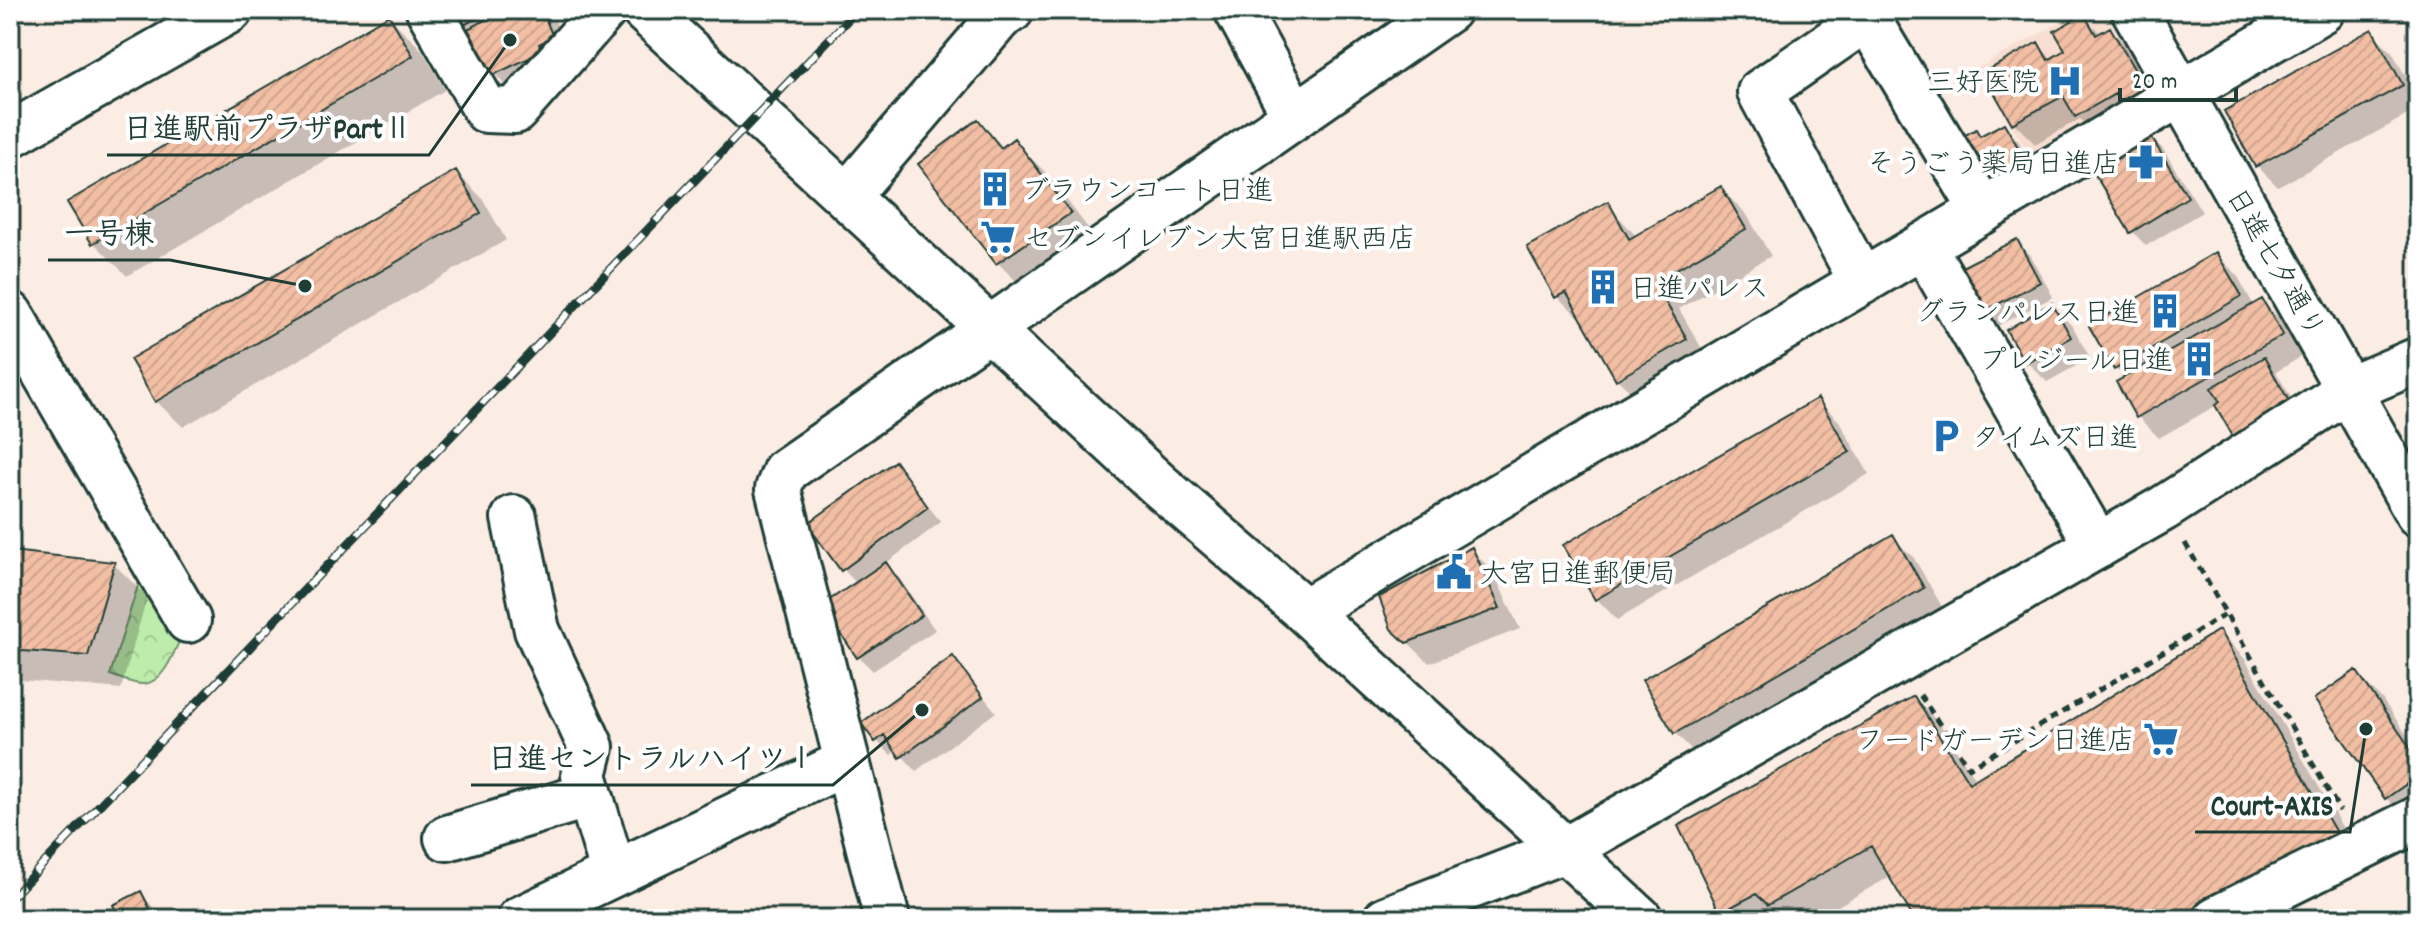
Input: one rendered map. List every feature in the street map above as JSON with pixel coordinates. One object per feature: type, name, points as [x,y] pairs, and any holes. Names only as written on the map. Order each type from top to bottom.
[{"type":"street","points":[[10,135],[230,10]]},
{"type":"street","points":[[429,10],[486,110],[515,111],[604,10]]},
{"type":"street","points":[[644,10],[1159,485],[1305,611],[1640,919]]},
{"type":"street","points":[[847,196],[1000,17],[1011,10]]},
{"type":"street","points":[[1237,10],[1295,116]]},
{"type":"street","points":[[887,919],[778,489],[785,471],[1448,10]]},
{"type":"street","name":"日進七夕通り","points":[[2134,10],[2418,514]]},
{"type":"street","points":[[1305,611],[2322,10]]},
{"type":"street","points":[[1862,282],[1760,92],[1867,18],[1983,211]]},
{"type":"street","points":[[1923,246],[2098,546]]},
{"type":"street","points":[[10,314],[188,620]]},
{"type":"street","points":[[1386,919],[1567,849],[2164,508],[2350,389],[2418,360]]},
{"type":"street","points":[[514,518],[537,630],[591,747],[584,775],[614,874]]},
{"type":"street","points":[[520,919],[847,762]]},
{"type":"street","points":[[447,838],[590,795]]},
{"type":"street","points":[[2216,919],[2418,819]]},
{"type":"path","points":[[2164,508],[2360,847]]},
{"type":"path","points":[[1898,661],[1969,768],[2226,614]]},
{"type":"shaded area","name":"三好医院","points":[[2083,10],[2104,10],[2152,94],[2035,165],[1978,68]]},
{"type":"green space","points":[[147,557],[187,622],[165,669],[151,682],[142,684],[110,675]]},
{"type":"building","points":[[454,10],[491,10],[462,26]]},
{"type":"building","points":[[503,10],[542,10],[553,37],[539,44],[542,52],[493,75],[468,29]]},
{"type":"building","name":"三好医院","points":[[2084,14],[2096,35],[2110,27],[2148,93],[2122,107],[2115,94],[2075,117],[2063,96],[2012,124],[1983,73],[2038,42],[2048,60],[2065,50],[2054,31]]},
{"type":"building","points":[[389,15],[413,56],[92,244],[67,202]]},
{"type":"building","points":[[2372,29],[2403,85],[2255,167],[2224,111]]},
{"type":"building","name":"ブラウンコート日進","points":[[978,119],[1001,148],[1014,138],[1071,213],[996,264],[918,164]]},
{"type":"building","points":[[2004,123],[2026,161],[1984,186],[1956,140],[1976,129],[1980,136]]},
{"type":"building","points":[[2148,132],[2188,197],[2130,233],[2091,168]]},
{"type":"building","points":[[456,170],[481,213],[155,402],[130,359]]},
{"type":"building","name":"日進パレス","points":[[1721,186],[1746,229],[1654,282],[1687,339],[1616,380],[1566,292],[1555,298],[1527,247],[1608,201],[1629,239]]},
{"type":"building","points":[[2017,239],[2040,282],[1983,312],[1960,268]]},
{"type":"building","name":"グランパレス日進","points":[[2216,252],[2242,296],[2114,370],[2089,326]]},
{"type":"building","name":"プレジール日進","points":[[2262,299],[2283,335],[2136,418],[2116,382]]},
{"type":"building","points":[[2052,303],[2071,337],[2025,363],[2006,330]]},
{"type":"building","points":[[2264,357],[2293,408],[2235,440],[2215,405],[2220,402],[2211,388]]},
{"type":"building","points":[[1818,398],[1850,452],[1595,600],[1563,545]]},
{"type":"building","points":[[895,461],[928,507],[841,571],[807,524]]},
{"type":"building","points":[[1893,534],[1924,588],[1674,734],[1642,680]]},
{"type":"building","name":"大宮日進郵便局","points":[[1472,547],[1500,608],[1406,643],[1391,629],[1379,597]]},
{"type":"building","points":[[10,551],[115,562],[88,656],[10,650]]},
{"type":"building","points":[[886,562],[922,615],[857,658],[822,605]]},
{"type":"building","name":"フードガーデン日進店","points":[[2219,630],[2338,836],[2177,919],[1914,919],[1871,846],[1768,905],[1756,894],[1720,913],[1678,826],[1914,696],[1969,783]]},
{"type":"building","points":[[953,656],[983,697],[900,758],[884,735],[875,742],[861,723]]},
{"type":"building","points":[[2356,670],[2418,759],[2418,776],[2385,799],[2314,699]]},
{"type":"building","points":[[141,891],[155,919],[109,919],[118,915],[113,905]]},
{"type":"railway","points":[[10,899],[857,10]]},
{"type":"place","name":"日進駅前プラザPartⅡ","points":[[510,40]]},
{"type":"place","name":"三好医院","points":[[2065,81]]},
{"type":"place","name":"そうごう薬局日進店","points":[[2146,162]]},
{"type":"place","name":"ブラウンコート日進","points":[[995,189]]},
{"type":"place","name":"セブンイレブン大宮日進駅西店","points":[[998,237]]},
{"type":"place","name":"一号棟","points":[[305,286]]},
{"type":"place","name":"日進パレス","points":[[1603,287]]},
{"type":"place","name":"グランパレス日進","points":[[2165,311]]},
{"type":"place","name":"プレジール日進","points":[[2199,359]]},
{"type":"place","name":"タイムズ日進","points":[[1946,436]]},
{"type":"place","name":"大宮日進郵便局","points":[[1454,572]]},
{"type":"place","name":"日進セントラルハイツⅠ","points":[[922,710]]},
{"type":"place","name":"Court-AXIS","points":[[2366,729]]},
{"type":"place","name":"フードガーデン日進店","points":[[2161,739]]}]
